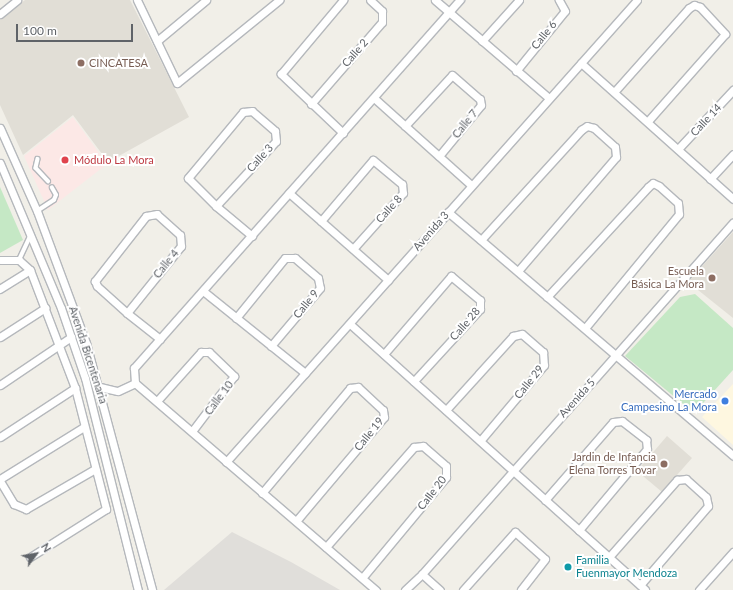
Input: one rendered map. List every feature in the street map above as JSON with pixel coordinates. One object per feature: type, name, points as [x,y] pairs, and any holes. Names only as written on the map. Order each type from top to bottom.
[{"type":"street","points":[[0,14],[17,0]]},
{"type":"street","points":[[137,0],[177,83],[279,0]]},
{"type":"street","points":[[157,40],[206,0]]},
{"type":"street","points":[[343,0],[281,74],[343,133]]},
{"type":"street","name":"Calle 2","points":[[311,104],[382,22],[382,11],[370,0]]},
{"type":"street","points":[[435,0],[549,98]]},
{"type":"street","points":[[376,590],[226,462],[193,430],[135,383],[134,368],[460,0]]},
{"type":"street","points":[[482,41],[519,0]]},
{"type":"street","name":"Calle 6","points":[[516,71],[565,11],[559,0]]},
{"type":"street","name":"Avenida 3","points":[[226,462],[581,63],[632,2]]},
{"type":"street","points":[[615,91],[690,8],[694,5],[700,7],[725,34],[648,121]]},
{"type":"street","points":[[581,63],[615,91],[733,199]]},
{"type":"street","name":"Calle 7","points":[[405,126],[452,75],[480,99],[481,105],[439,156]]},
{"type":"street","name":"Calle 14","points":[[678,149],[733,90]]},
{"type":"street","points":[[374,98],[471,185]]},
{"type":"street","name":"Calle 3","points":[[247,109],[275,131],[276,140],[216,206],[188,178],[247,109]]},
{"type":"street","points":[[481,240],[581,130],[587,126],[594,128],[615,147],[616,157],[518,271]]},
{"type":"street","name":"Avenida Bicentenaria","points":[[0,128],[37,211],[100,387],[152,590]]},
{"type":"street","points":[[710,179],[733,154]]},
{"type":"street","name":"Calle 8","points":[[321,221],[373,160],[402,184],[404,193],[353,249]]},
{"type":"street","name":"Avenida Bicentenaria","points":[[0,163],[31,234],[71,337],[85,378],[138,590]]},
{"type":"street","points":[[547,297],[648,187],[653,183],[659,186],[678,203],[679,214],[585,328]]},
{"type":"street","points":[[289,193],[388,280]]},
{"type":"street","points":[[216,206],[252,236]]},
{"type":"street","points":[[448,212],[733,455]]},
{"type":"street","name":"Calle 4","points":[[157,214],[180,235],[181,246],[127,313],[96,286],[96,281],[146,216],[157,214]]},
{"type":"street","name":"Avenida 5","points":[[406,590],[422,574],[615,354],[733,224]]},
{"type":"street","name":"Calle 9","points":[[236,318],[285,258],[295,258],[318,278],[320,288],[272,346]]},
{"type":"street","points":[[0,260],[19,260],[30,270],[74,388],[106,509]]},
{"type":"street","points":[[0,289],[30,270]]},
{"type":"street","name":"Calle 28","points":[[384,354],[451,276],[480,300],[480,310],[414,381]]},
{"type":"street","points":[[203,290],[305,373]]},
{"type":"street","points":[[0,337],[45,308]]},
{"type":"street","points":[[127,313],[160,339]]},
{"type":"street","points":[[350,324],[643,588],[708,506],[706,497],[686,479],[677,480],[609,557]]},
{"type":"street","name":"Calle 29","points":[[446,410],[513,336],[522,334],[543,352],[544,366],[480,441]]},
{"type":"street","points":[[0,385],[71,337]]},
{"type":"street","name":"Calle 10","points":[[157,401],[200,352],[209,352],[234,376],[193,430]]},
{"type":"street","points":[[100,387],[118,391],[135,383]]},
{"type":"street","name":"Calle 19","points":[[262,492],[350,388],[358,387],[383,410],[384,417],[296,521]]},
{"type":"street","points":[[0,437],[74,388]]},
{"type":"street","points":[[545,500],[617,419],[646,440],[647,449],[579,530]]},
{"type":"street","points":[[84,427],[0,480],[14,504],[26,510],[95,469]]},
{"type":"street","name":"Calle 20","points":[[326,547],[414,447],[423,446],[446,466],[446,477],[362,578]]},
{"type":"street","points":[[30,557],[116,502]]},
{"type":"street","points":[[463,590],[515,532],[545,559],[522,590]]},
{"type":"street","points":[[699,590],[733,552]]},
{"type":"street","points":[[422,574],[440,590]]},
{"type":"lane","points":[[38,159],[36,168],[48,181]]},
{"type":"lane","points":[[37,211],[54,200],[56,195],[52,188]]},
{"type":"lane","points":[[19,260],[31,234]]},
{"type":"shaded area","name":"CINCATESA","points":[[25,0],[130,0],[189,117],[108,162],[73,115],[23,155],[0,105],[0,20]]},
{"type":"shaded area","name":"Módulo La Mora","points":[[73,117],[107,164],[48,210],[24,156]]},
{"type":"shaded area","name":"Escuela Básica La Mora","points":[[733,232],[733,318],[688,282]]},
{"type":"shaded area","name":"Mercado Campesino La Mora","points":[[733,384],[733,445],[702,417]]},
{"type":"shaded area","name":"Jardin de Infancia Elena Torres Tovar","points":[[667,436],[692,458],[662,492],[637,471]]},
{"type":"shaded area","points":[[232,532],[291,562],[340,590],[164,590]]},
{"type":"green space","points":[[0,187],[23,240],[0,253]]},
{"type":"green space","points":[[695,294],[733,328],[733,370],[694,413],[625,356],[680,297]]},
{"type":"place","name":"CINCATESA","points":[[81,63]]},
{"type":"place","name":"Módulo La Mora","points":[[65,160]]},
{"type":"place","name":"Escuela Básica La Mora","points":[[712,278]]},
{"type":"place","name":"Mercado Campesino La Mora","points":[[725,401]]},
{"type":"place","name":"Jardin de Infancia Elena Torres Tovar","points":[[664,464]]},
{"type":"place","name":"Familia Fuenmayor Mendoza","points":[[568,567]]}]
